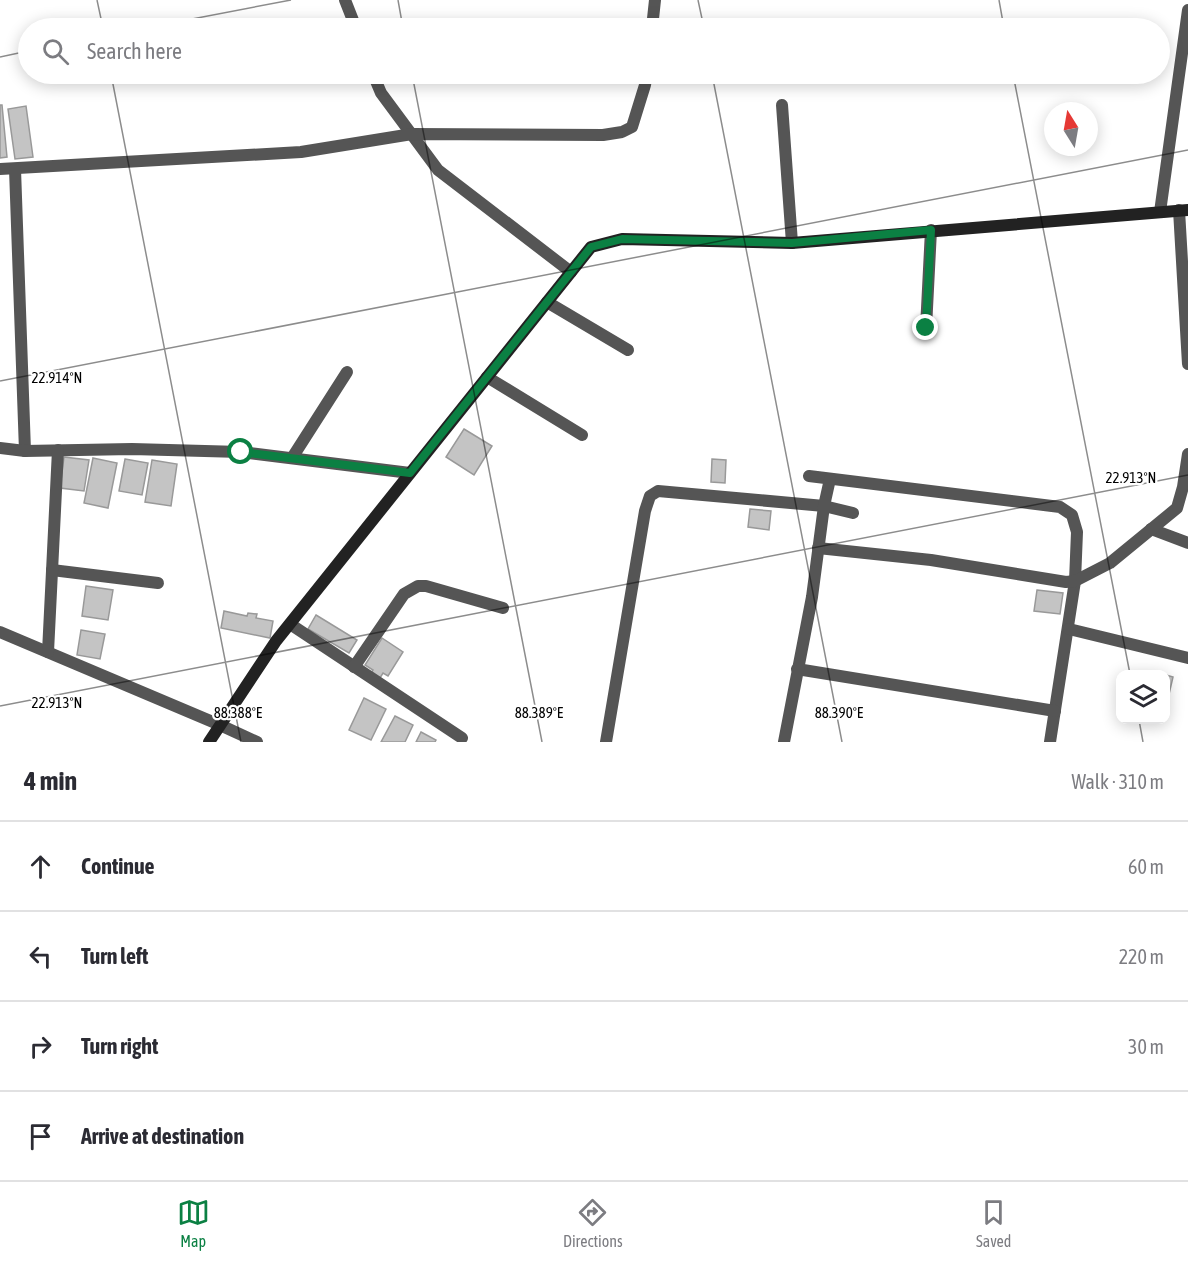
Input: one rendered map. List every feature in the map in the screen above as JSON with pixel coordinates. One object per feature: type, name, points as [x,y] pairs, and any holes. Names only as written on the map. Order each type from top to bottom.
[{"type":"street","points":[[345,0],[352,18]]},
{"type":"street","points":[[653,18],[656,0]]},
{"type":"street","points":[[1160,212],[1188,10]]},
{"type":"street","points":[[377,84],[381,93],[438,170],[571,272]]},
{"type":"street","points":[[0,170],[301,152],[412,134],[603,135],[622,132],[632,127],[645,84]]},
{"type":"street","points":[[782,105],[792,243]]},
{"type":"street","points":[[15,169],[25,451]]},
{"type":"street","points":[[209,742],[276,641],[591,247],[622,239],[792,243],[1184,210],[1188,364]]},
{"type":"street","points":[[926,328],[931,230]]},
{"type":"street","points":[[547,302],[628,350]]},
{"type":"street","points":[[292,458],[347,372]]},
{"type":"street","points":[[487,377],[582,435]]},
{"type":"street","points":[[0,448],[25,451],[132,449],[241,452],[410,473]]},
{"type":"street","points":[[48,652],[58,450]]},
{"type":"street","points":[[818,548],[932,560],[1066,582],[1075,580],[1110,563],[1184,501],[1188,454]]},
{"type":"street","points":[[809,476],[1060,507],[1072,515],[1077,532],[1075,580],[1050,742]]},
{"type":"street","points":[[784,742],[812,597],[824,506],[830,479]]},
{"type":"street","points":[[606,742],[645,511],[650,496],[658,491],[824,506],[853,513]]},
{"type":"street","points":[[1151,529],[1188,543]]},
{"type":"street","points":[[52,570],[158,583]]},
{"type":"street","points":[[354,667],[404,594],[418,586],[426,586],[503,608]]},
{"type":"street","points":[[290,624],[462,738]]},
{"type":"street","points":[[1069,629],[1188,658]]},
{"type":"street","points":[[0,632],[257,742]]},
{"type":"street","points":[[797,669],[1055,711]]},
{"type":"building","points":[[0,105],[2,105],[7,157],[0,158]]},
{"type":"building","points":[[26,106],[33,157],[15,159],[8,109]]},
{"type":"building","points":[[464,429],[492,446],[474,475],[446,457]]},
{"type":"building","points":[[64,457],[89,460],[84,491],[60,488]]},
{"type":"building","points":[[93,458],[117,463],[108,508],[84,503]]},
{"type":"building","points":[[125,459],[148,463],[142,495],[119,491]]},
{"type":"building","points":[[712,459],[726,460],[725,483],[711,482]]},
{"type":"building","points":[[152,460],[177,464],[171,506],[145,502]]},
{"type":"building","points":[[750,509],[771,511],[769,530],[748,527]]},
{"type":"building","points":[[86,586],[113,590],[108,620],[82,616]]},
{"type":"building","points":[[1037,590],[1063,593],[1060,614],[1034,611]]},
{"type":"building","points":[[224,611],[247,616],[248,613],[257,614],[256,618],[273,621],[270,638],[221,628]]},
{"type":"building","points":[[316,615],[357,640],[349,653],[308,629]]},
{"type":"building","points":[[81,630],[105,634],[100,659],[77,655]]},
{"type":"building","points":[[382,638],[403,652],[388,676],[383,673],[380,678],[371,673],[373,670],[365,665]]},
{"type":"building","points":[[364,698],[386,709],[371,740],[349,730]]},
{"type":"building","points":[[395,716],[413,725],[405,742],[381,742]]},
{"type":"building","points":[[421,732],[436,740],[435,742],[416,742]]},
{"type":"route","points":[[241,452],[410,473],[591,247],[622,239],[792,243],[931,230],[926,328]]}]
